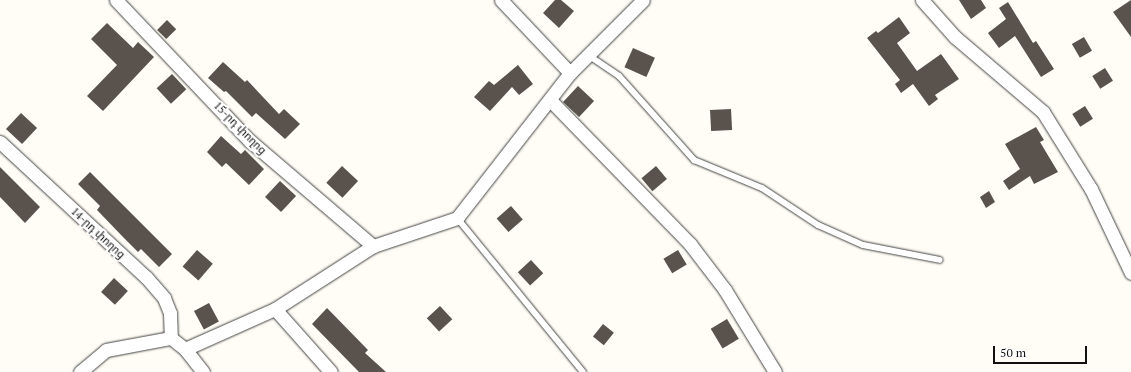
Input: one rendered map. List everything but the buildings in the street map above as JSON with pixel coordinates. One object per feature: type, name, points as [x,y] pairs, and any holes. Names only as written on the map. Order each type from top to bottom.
[{"type":"street","name":"15-րդ փողոց","points":[[116,0],[250,141],[373,246]]},
{"type":"street","points":[[501,0],[570,73]]},
{"type":"street","points":[[185,349],[275,309],[373,246],[457,218],[570,73],[643,0]]},
{"type":"street","points":[[922,0],[955,37],[1043,112],[1090,189],[1131,273]]},
{"type":"street","points":[[550,100],[690,244],[725,290],[775,372]]},
{"type":"street","name":"14-րդ փողոց","points":[[0,142],[146,277],[164,298],[170,313],[171,338]]},
{"type":"street","points":[[275,309],[331,372]]},
{"type":"street","points":[[80,372],[106,350],[171,338],[185,349],[203,372]]},
{"type":"lane","points":[[588,55],[619,76],[694,160],[762,188],[818,226],[863,244],[940,260]]},
{"type":"lane","points":[[457,218],[583,372]]}]
